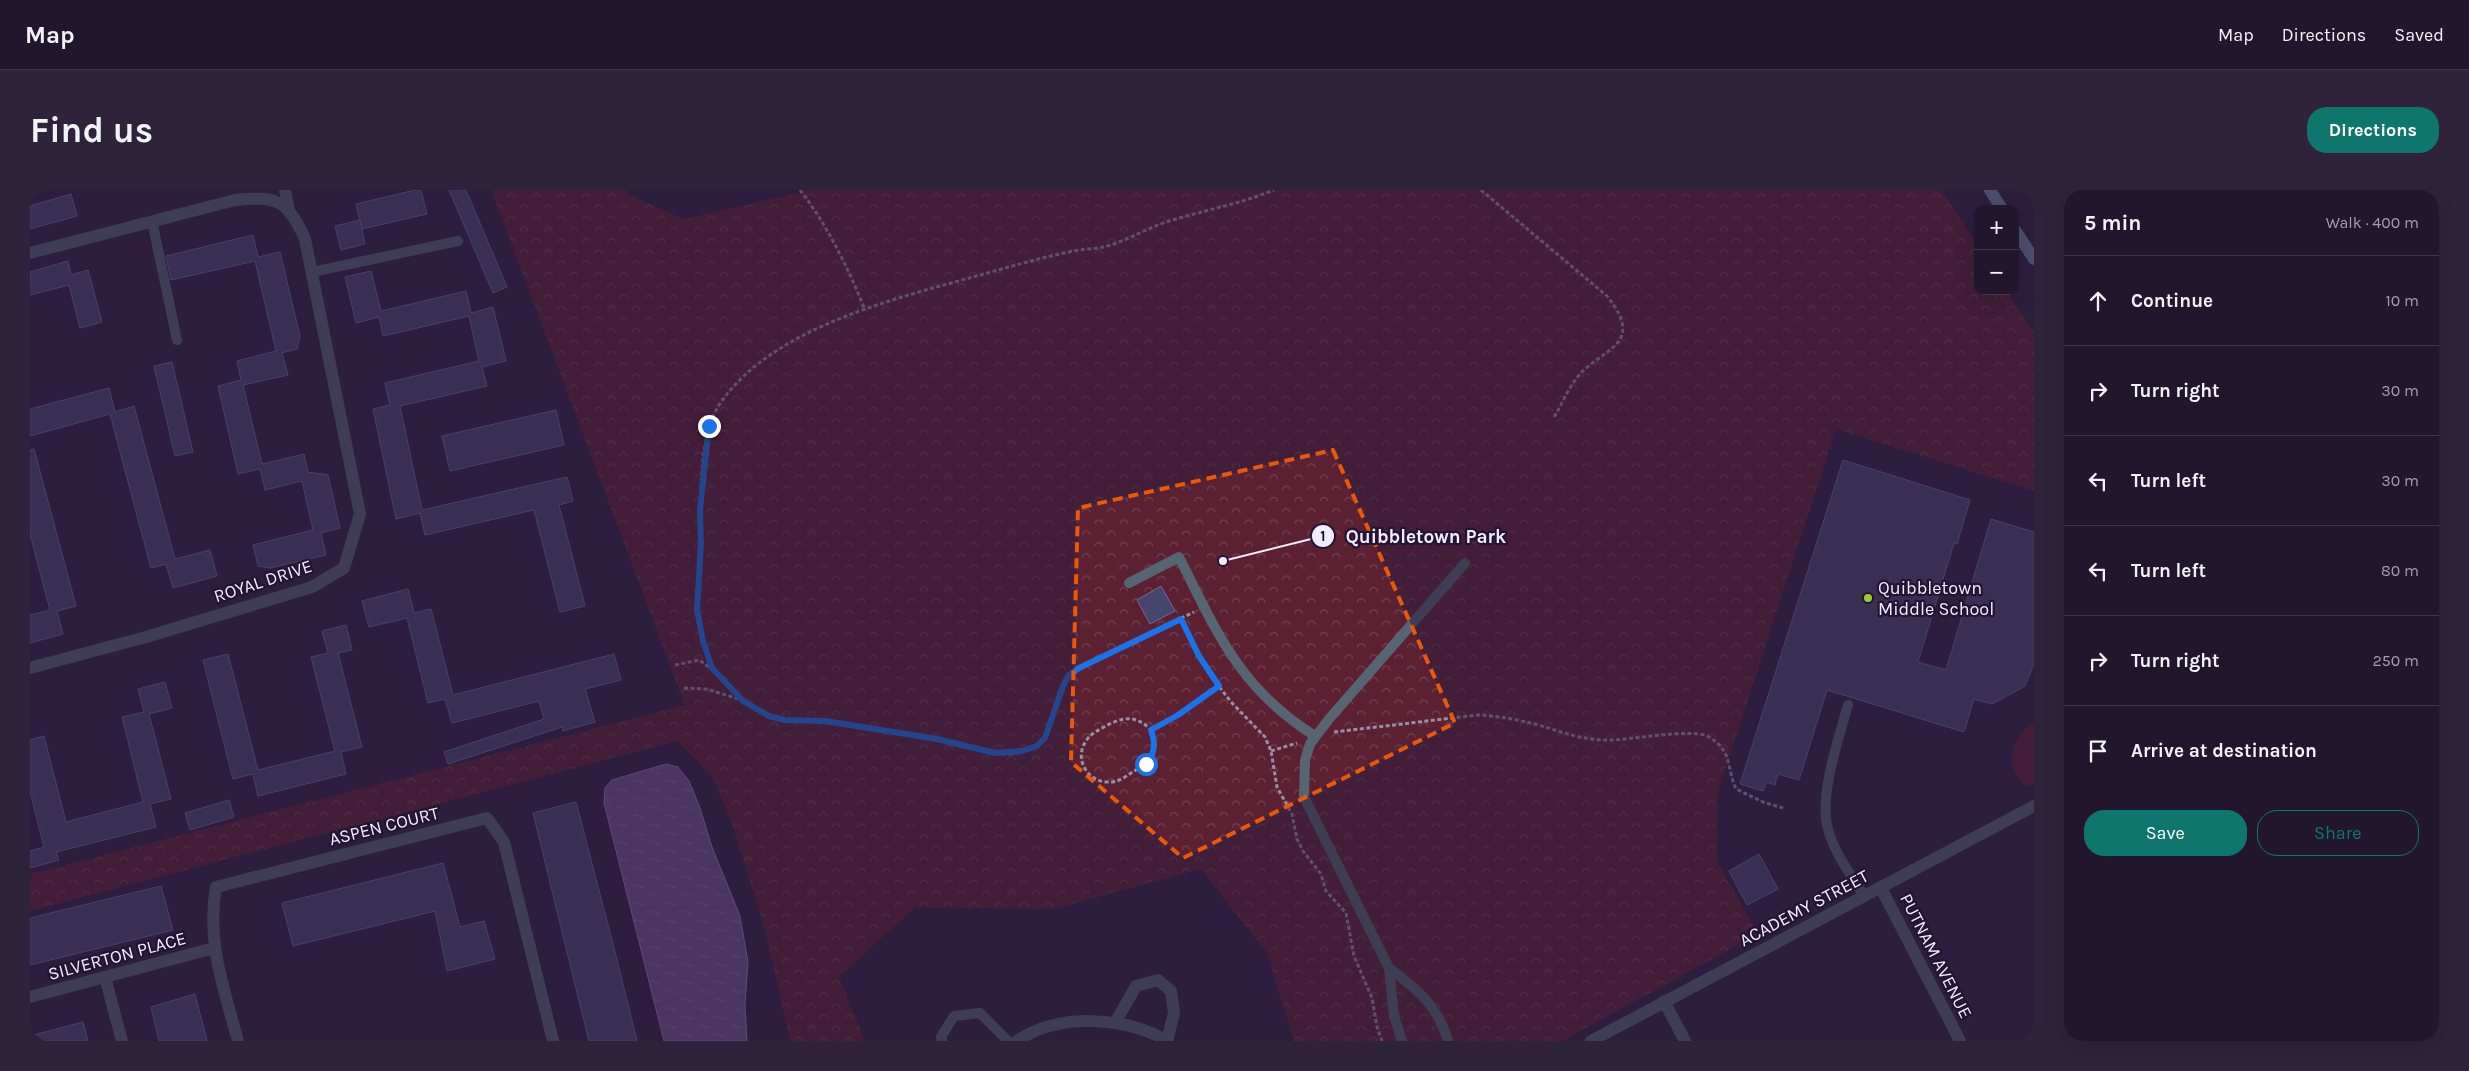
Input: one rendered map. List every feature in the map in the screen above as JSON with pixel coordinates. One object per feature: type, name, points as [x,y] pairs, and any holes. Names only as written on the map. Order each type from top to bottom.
[{"type":"main road","points":[[1990,190],[1999,205]]},
{"type":"main road","points":[[2019,236],[2034,258]]},
{"type":"street","points":[[284,190],[289,212]]},
{"type":"street","points":[[30,253],[235,200],[262,197],[280,203],[289,212]]},
{"type":"street","name":"ROYAL DRIVE","points":[[30,668],[146,637],[312,587],[344,568],[360,514],[305,239],[296,219],[289,212]]},
{"type":"street","points":[[2034,245],[2031,246],[2034,258]]},
{"type":"street","name":"ACADEMY STREET","points":[[1591,1041],[2034,806]]},
{"type":"street","name":"ASPEN COURT","points":[[238,1041],[214,948],[211,911],[216,887],[487,818],[504,842],[553,1041]]},
{"type":"street","name":"PUTNAM AVENUE","points":[[1881,888],[1960,1041]]},
{"type":"street","name":"SILVERTON PLACE","points":[[30,997],[214,948]]},
{"type":"street","points":[[105,977],[122,1041]]},
{"type":"street","points":[[1017,1041],[1043,1027],[1065,1023],[1116,1023],[1151,1032],[1167,1041],[1174,1014],[1171,991],[1158,980],[1136,986],[1116,1023]]},
{"type":"street","points":[[1664,1001],[1685,1041]]},
{"type":"lane","points":[[152,222],[177,340]]},
{"type":"lane","points":[[312,272],[458,241]]},
{"type":"lane","points":[[1129,583],[1179,557],[1204,607],[1233,658],[1252,685],[1291,721],[1315,736]]},
{"type":"lane","points":[[1402,1041],[1394,1016],[1389,968],[1304,797],[1305,760],[1315,736],[1465,562]]},
{"type":"lane","points":[[1848,704],[1824,808],[1827,827],[1840,855],[1864,896]]},
{"type":"lane","points":[[1389,968],[1420,993],[1434,1009],[1444,1026],[1448,1041]]},
{"type":"lane","points":[[942,1041],[941,1037],[954,1016],[980,1013],[1008,1041]]},
{"type":"path","points":[[800,190],[814,207],[832,240],[865,310]]},
{"type":"path","points":[[712,668],[703,641],[697,610],[701,543],[700,510],[709,426],[720,403],[738,382],[786,345],[807,332],[865,310],[944,284],[1013,265],[1072,251],[1105,247],[1168,221],[1229,206],[1274,190]]},
{"type":"path","points":[[1482,190],[1607,296],[1616,307],[1621,320],[1622,334],[1618,344],[1576,378],[1553,419]]},
{"type":"path","points":[[684,688],[706,689],[729,694],[769,716],[785,720],[825,721],[937,739],[995,753],[1010,754],[1037,746],[1045,738],[1068,676],[1079,668],[1204,607]]},
{"type":"path","points":[[1181,619],[1199,656],[1219,686],[1244,717],[1265,737],[1271,751],[1277,787],[1292,814],[1297,839],[1303,851],[1321,874],[1326,891],[1346,913],[1354,956],[1372,998],[1376,1027],[1382,1041]]},
{"type":"path","points":[[675,665],[699,660],[712,668],[743,701]]},
{"type":"path","points":[[1151,730],[1178,715],[1219,686]]},
{"type":"path","points":[[1332,732],[1478,715],[1499,716],[1582,738],[1606,740],[1703,734],[1722,747],[1728,755],[1732,780],[1736,789],[1764,802],[1783,808]]},
{"type":"path","points":[[1123,718],[1141,721],[1151,730],[1154,746],[1151,758],[1146,764],[1119,780],[1113,782],[1100,781],[1084,768],[1081,753],[1086,740],[1091,734],[1123,718]]},
{"type":"path","points":[[1271,751],[1300,742]]},
{"type":"highlighted area","points":[[1333,450],[1455,723],[1183,858],[1071,762],[1078,508]]},
{"type":"green space","points":[[491,190],[628,190],[629,195],[684,219],[803,192],[804,190],[1942,190],[1974,240],[1974,295],[2010,295],[2034,333],[2034,491],[1836,429],[1718,792],[1717,861],[1758,934],[1562,1041],[1294,1041],[1267,953],[1201,869],[1053,909],[915,907],[839,977],[865,1041],[790,1041],[765,930],[734,830],[713,778],[677,741],[30,911],[30,874],[685,705]]},
{"type":"green space","points":[[2034,723],[2034,784],[2028,787],[2015,772],[2012,754],[2019,737]]},
{"type":"water","points":[[666,764],[678,767],[689,781],[700,808],[712,847],[740,916],[748,962],[745,1005],[747,1041],[664,1041],[604,803],[605,788],[612,780]]},
{"type":"building","points":[[421,190],[427,214],[362,229],[356,204]]},
{"type":"building","points":[[449,190],[466,190],[507,287],[493,293]]},
{"type":"building","points":[[71,194],[77,216],[30,229],[30,206]]},
{"type":"building","points":[[360,220],[365,244],[341,250],[335,226]]},
{"type":"building","points":[[253,235],[258,257],[280,252],[300,336],[297,349],[282,353],[288,375],[243,385],[262,464],[304,454],[308,472],[328,475],[340,528],[321,533],[326,555],[270,568],[258,566],[253,545],[313,530],[302,481],[265,490],[260,469],[238,474],[218,386],[241,380],[237,361],[276,351],[255,261],[171,280],[166,256]]},
{"type":"building","points":[[68,261],[71,275],[88,270],[102,322],[80,328],[69,285],[30,295],[30,272]]},
{"type":"building","points":[[371,271],[381,311],[466,291],[471,313],[493,307],[506,361],[482,367],[487,386],[400,406],[422,510],[567,477],[573,501],[559,505],[585,606],[560,612],[534,510],[425,535],[420,513],[396,519],[373,409],[390,405],[385,383],[479,361],[469,316],[383,336],[379,317],[356,323],[345,277]]},
{"type":"building","points":[[172,362],[193,452],[175,456],[154,366]]},
{"type":"building","points":[[109,388],[115,412],[134,406],[175,559],[210,550],[217,576],[173,588],[166,564],[151,568],[110,414],[30,436],[30,409]]},
{"type":"building","points":[[556,410],[564,445],[450,471],[442,436]]},
{"type":"building","points":[[34,449],[76,606],[57,611],[63,634],[30,643],[30,615],[50,610],[30,534],[30,450]]},
{"type":"building","name":"Quibbletown Middle School","points":[[1843,460],[1970,500],[1957,544],[1954,543],[1918,662],[1946,670],[1991,519],[2034,532],[2034,664],[2025,686],[1992,704],[1974,699],[1964,732],[1827,690],[1799,780],[1778,774],[1775,785],[1766,782],[1763,791],[1740,784]]},
{"type":"building","points":[[1161,586],[1175,611],[1150,624],[1137,600]]},
{"type":"building","points":[[408,589],[414,613],[431,609],[453,695],[614,654],[621,680],[585,689],[595,722],[563,731],[562,727],[448,764],[444,752],[544,719],[539,701],[452,723],[445,699],[428,703],[407,618],[369,627],[362,601]]},
{"type":"building","points":[[346,625],[352,650],[338,653],[362,747],[341,752],[346,774],[258,796],[253,774],[233,779],[203,660],[228,654],[258,770],[335,751],[311,657],[328,653],[322,631]]},
{"type":"building","points":[[165,682],[172,708],[149,714],[171,799],[150,804],[156,827],[56,852],[59,860],[30,868],[30,851],[44,847],[30,791],[30,740],[44,736],[66,822],[143,802],[122,717],[144,712],[138,689]]},
{"type":"building","points":[[229,800],[234,817],[190,830],[185,813]]},
{"type":"building","points":[[576,802],[637,1041],[589,1041],[533,813]]},
{"type":"building","points":[[1759,854],[1778,889],[1747,905],[1729,871]]},
{"type":"building","points":[[443,863],[460,927],[484,921],[495,959],[447,971],[435,911],[293,946],[282,903]]},
{"type":"building","points":[[161,886],[173,930],[30,965],[30,918]]},
{"type":"building","points":[[195,994],[207,1041],[159,1041],[151,1007]]},
{"type":"building","points":[[83,1022],[88,1041],[30,1041],[30,1036]]},
{"type":"place","name":"Quibbletown Park","points":[[1223,561]]},
{"type":"place","name":"Quibbletown Middle School","points":[[1868,598]]},
{"type":"route","points":[[709,426],[700,510],[701,543],[697,610],[703,641],[712,668],[743,701],[769,716],[785,720],[825,721],[937,739],[995,753],[1010,754],[1037,746],[1045,738],[1051,727],[1055,708],[1068,676],[1079,668],[1181,619],[1208,672],[1219,686],[1178,715],[1151,730],[1154,739],[1153,753],[1146,764]]}]
